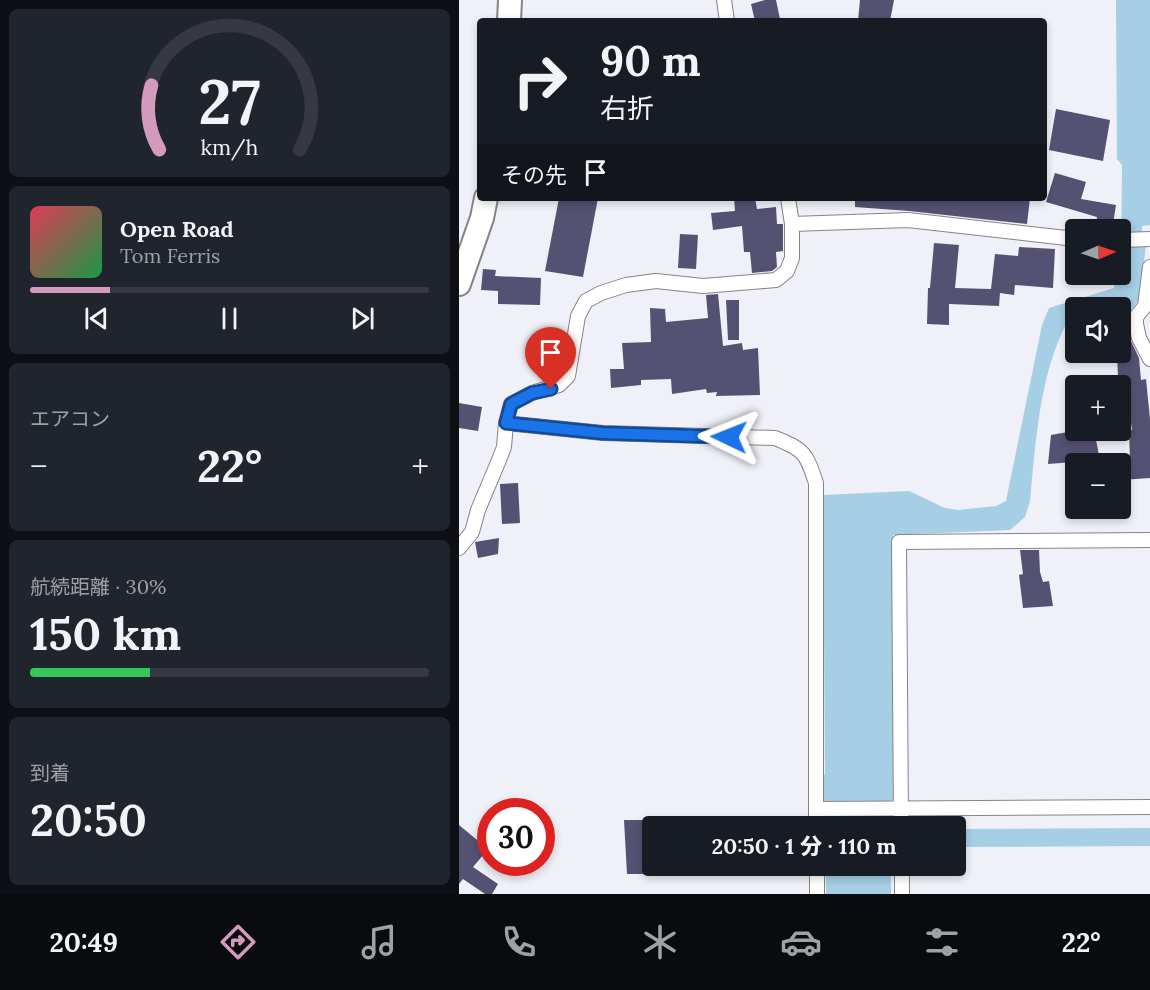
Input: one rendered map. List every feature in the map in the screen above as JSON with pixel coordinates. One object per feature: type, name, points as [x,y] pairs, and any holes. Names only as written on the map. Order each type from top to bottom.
[{"type":"main road","points":[[509,18],[510,0]]},
{"type":"main road","points":[[459,284],[482,218],[485,201]]},
{"type":"street","points":[[724,0],[727,18]]},
{"type":"street","points":[[459,548],[472,532],[478,510],[504,447],[506,423],[511,404],[521,398],[559,385],[569,376],[578,316],[586,301],[601,293],[626,285],[656,281],[703,286],[776,280],[787,272],[792,258],[792,224],[788,201]]},
{"type":"street","points":[[792,224],[908,220],[1065,238]]},
{"type":"street","points":[[1131,240],[1150,239]]},
{"type":"street","points":[[1150,267],[1145,306],[1136,317],[1139,338],[1150,359]]},
{"type":"street","points":[[506,423],[603,433],[775,438],[794,446],[808,459],[816,483],[818,816]]},
{"type":"street","points":[[898,816],[896,809],[899,542],[1150,540]]},
{"type":"street","points":[[820,809],[1150,807]]},
{"type":"street","points":[[816,876],[817,894]]},
{"type":"street","points":[[902,876],[902,894]]},
{"type":"water","points":[[1116,0],[1150,0],[1150,225],[1142,226],[1142,243],[1146,244],[1140,298],[1131,310],[1131,297],[1085,297],[1114,288],[1114,285],[1131,285],[1131,219],[1122,219],[1122,165],[1117,159]]},
{"type":"water","points":[[1065,303],[1065,327],[1050,365],[1040,409],[1030,501],[1025,517],[1010,530],[893,535],[893,775],[895,777],[895,798],[890,801],[874,802],[873,813],[892,816],[826,816],[827,803],[822,798],[821,777],[825,774],[823,495],[909,491],[945,508],[958,510],[996,506],[1006,501],[1042,325],[1049,308]]},
{"type":"water","points":[[826,876],[891,876],[891,894],[826,894]]},
{"type":"building","points":[[776,0],[780,18],[754,18],[751,4]]},
{"type":"building","points":[[860,0],[894,0],[891,18],[858,18]]},
{"type":"building","points":[[1056,109],[1110,120],[1103,161],[1049,150]]},
{"type":"building","points":[[1055,173],[1086,182],[1081,199],[1116,205],[1114,219],[1097,219],[1097,217],[1047,201]]},
{"type":"building","points":[[558,201],[597,201],[583,277],[545,271]]},
{"type":"building","points":[[734,201],[756,201],[757,209],[776,207],[777,224],[783,224],[783,251],[776,252],[777,267],[772,271],[752,273],[750,252],[744,252],[742,226],[713,230],[711,213],[735,211]]},
{"type":"building","points":[[855,201],[1030,201],[1027,224],[855,207]]},
{"type":"building","points":[[680,234],[698,235],[696,269],[678,268]]},
{"type":"building","points":[[934,243],[959,245],[955,288],[991,289],[995,254],[1018,256],[1019,247],[1055,249],[1053,288],[1015,285],[1014,295],[1000,293],[999,306],[949,304],[949,325],[927,324],[928,288],[930,288]]},
{"type":"building","points":[[483,269],[496,270],[495,276],[541,278],[540,305],[498,304],[498,291],[481,290]]},
{"type":"building","points":[[718,294],[723,346],[742,343],[743,350],[758,348],[760,395],[716,396],[717,392],[707,393],[706,389],[672,394],[671,379],[641,380],[641,385],[611,388],[610,369],[624,369],[622,343],[651,342],[650,308],[665,309],[666,322],[708,318],[706,295]]},
{"type":"building","points":[[726,300],[739,300],[739,340],[728,340]]},
{"type":"building","points":[[1131,341],[1139,358],[1141,380],[1146,379],[1150,419],[1150,478],[1131,479],[1131,375],[1118,375],[1117,363],[1131,363]]},
{"type":"building","points":[[459,403],[482,407],[478,431],[459,428]]},
{"type":"building","points":[[1065,432],[1065,441],[1096,441],[1099,453],[1065,453],[1065,463],[1048,464],[1051,435]]},
{"type":"building","points":[[518,483],[520,523],[502,524],[500,484]]},
{"type":"building","points":[[499,538],[498,554],[478,558],[475,542]]},
{"type":"building","points":[[1020,550],[1039,550],[1040,572],[1043,582],[1049,581],[1053,606],[1023,608],[1019,575],[1023,574]]},
{"type":"building","points":[[624,820],[642,820],[642,874],[627,874]]},
{"type":"building","points":[[459,825],[477,840],[477,862],[473,867],[477,870],[477,876],[486,876],[498,884],[492,894],[485,894],[463,879],[459,884]]},
{"type":"waterway","points":[[966,838],[1150,837]]},
{"type":"route","points":[[551,389],[532,393],[511,404],[506,423],[603,433],[729,437]]}]
